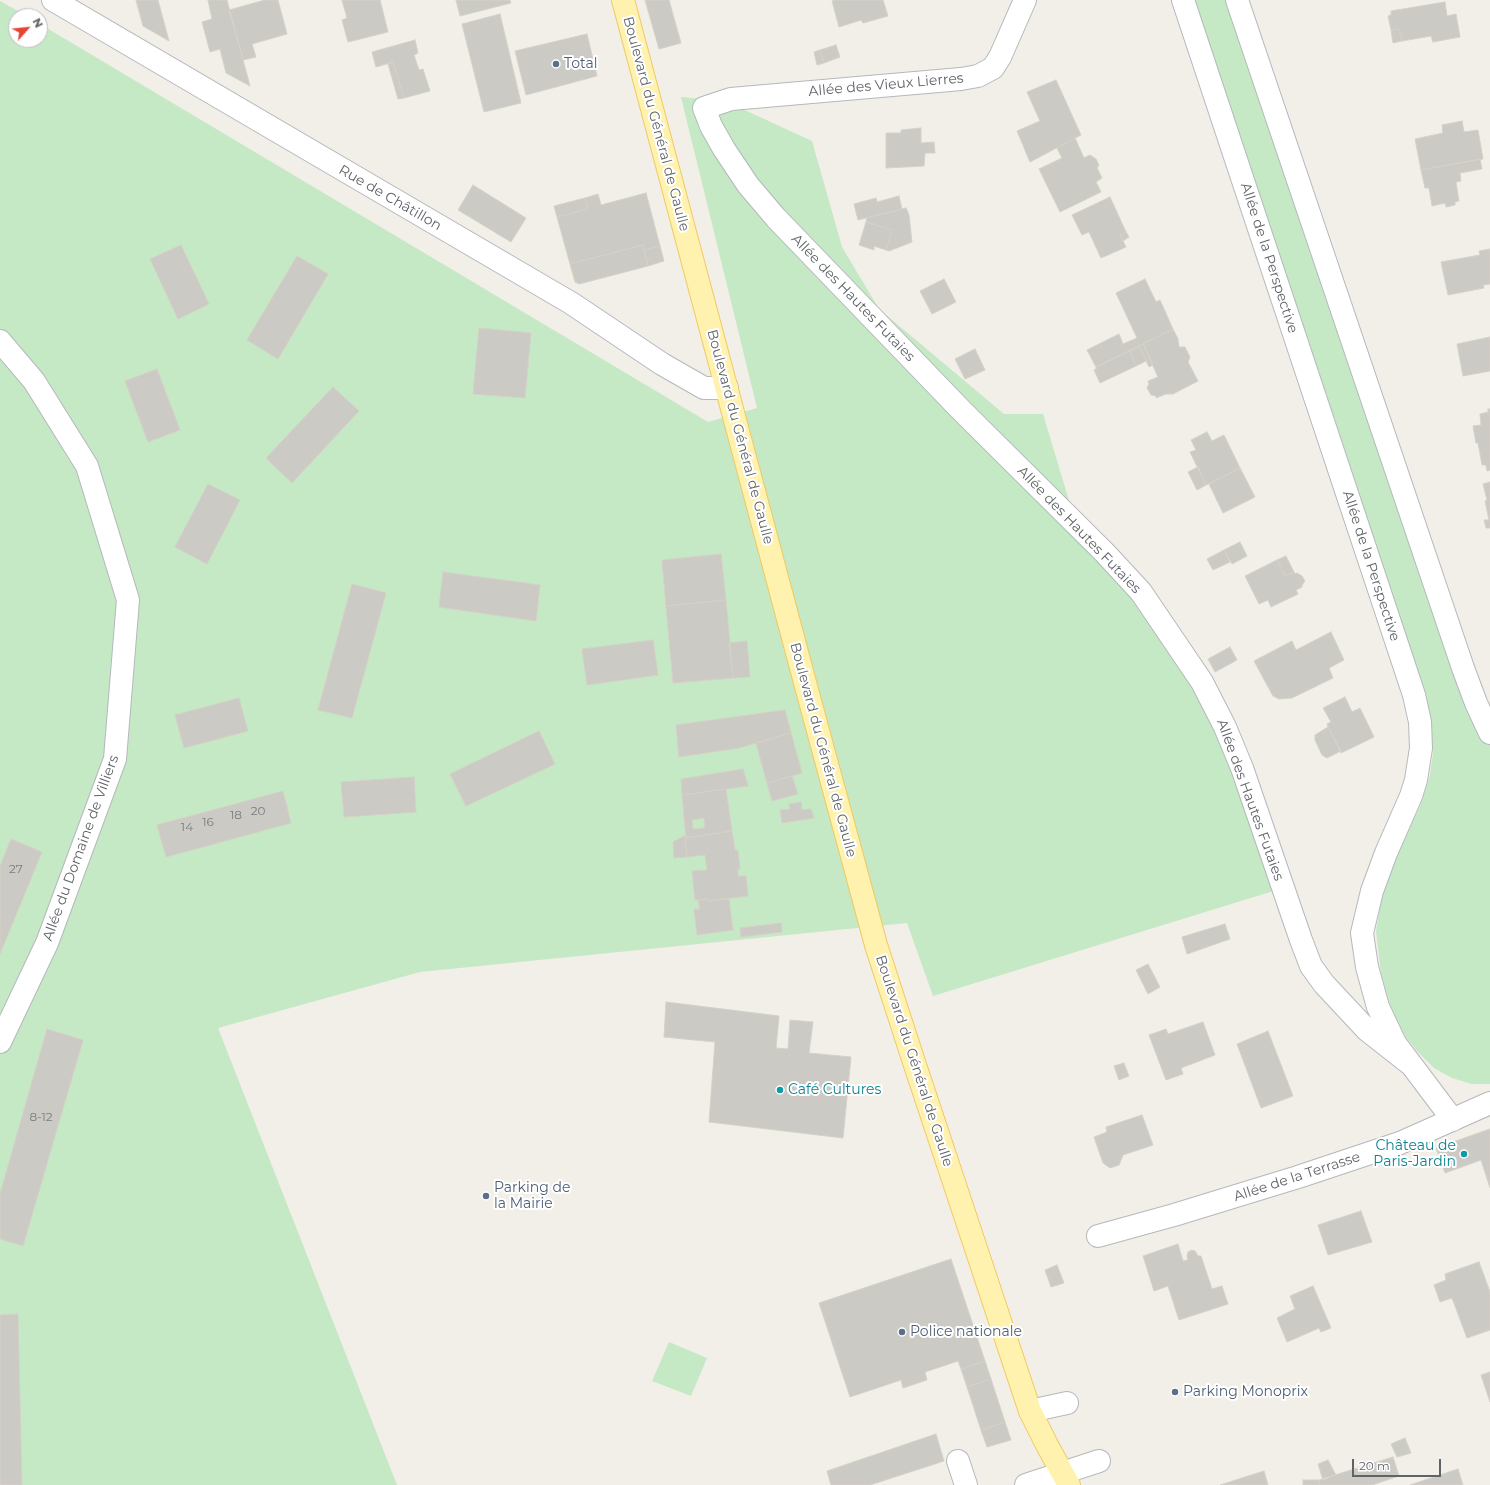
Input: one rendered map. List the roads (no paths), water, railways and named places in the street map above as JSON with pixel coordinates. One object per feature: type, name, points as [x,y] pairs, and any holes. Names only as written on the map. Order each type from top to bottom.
[{"type":"main road","name":"Boulevard du Général de Gaulle","points":[[623,0],[876,944],[1030,1411],[1065,1479]]},
{"type":"street","name":"Rue de Châtillon","points":[[53,0],[571,303],[662,364],[704,388],[727,388]]},
{"type":"street","name":"Allée des Vieux Lierres","points":[[704,108],[731,99],[961,79],[978,76],[993,68],[1000,57],[1025,0]]},
{"type":"street","name":"Allée de la Perspective","points":[[1183,0],[1414,695],[1419,715],[1421,748],[1416,780],[1411,796],[1386,853],[1372,891],[1362,933],[1367,967],[1378,1007],[1395,1043],[1452,1120]]},
{"type":"street","points":[[1237,0],[1461,660],[1476,703],[1490,733]]},
{"type":"street","name":"Allée des Hautes Futaies","points":[[704,108],[711,126],[724,149],[748,185],[776,218],[961,410],[1076,524],[1141,592],[1202,682],[1225,727],[1242,768],[1311,966],[1324,984],[1367,1030],[1409,1063]]},
{"type":"street","name":"Allée du Domaine de Villiers","points":[[0,341],[34,381],[87,466],[128,600],[115,758],[47,943],[0,1042]]},
{"type":"street","name":"Allée de la Terrasse","points":[[1098,1236],[1174,1215],[1400,1143],[1490,1103]]},
{"type":"street","points":[[1030,1411],[1067,1403]]},
{"type":"street","points":[[958,1461],[966,1485]]},
{"type":"street","points":[[1026,1485],[1065,1479],[1099,1461]]},
{"type":"place","name":"Total","points":[[556,64]]},
{"type":"place","name":"Café Cultures","points":[[780,1090]]},
{"type":"place","name":"Château de Paris-Jardin","points":[[1464,1154]]},
{"type":"place","name":"Parking de la Mairie","points":[[486,1196]]},
{"type":"place","name":"Police nationale","points":[[902,1332]]},
{"type":"place","name":"Parking Monoprix","points":[[1175,1392]]}]
